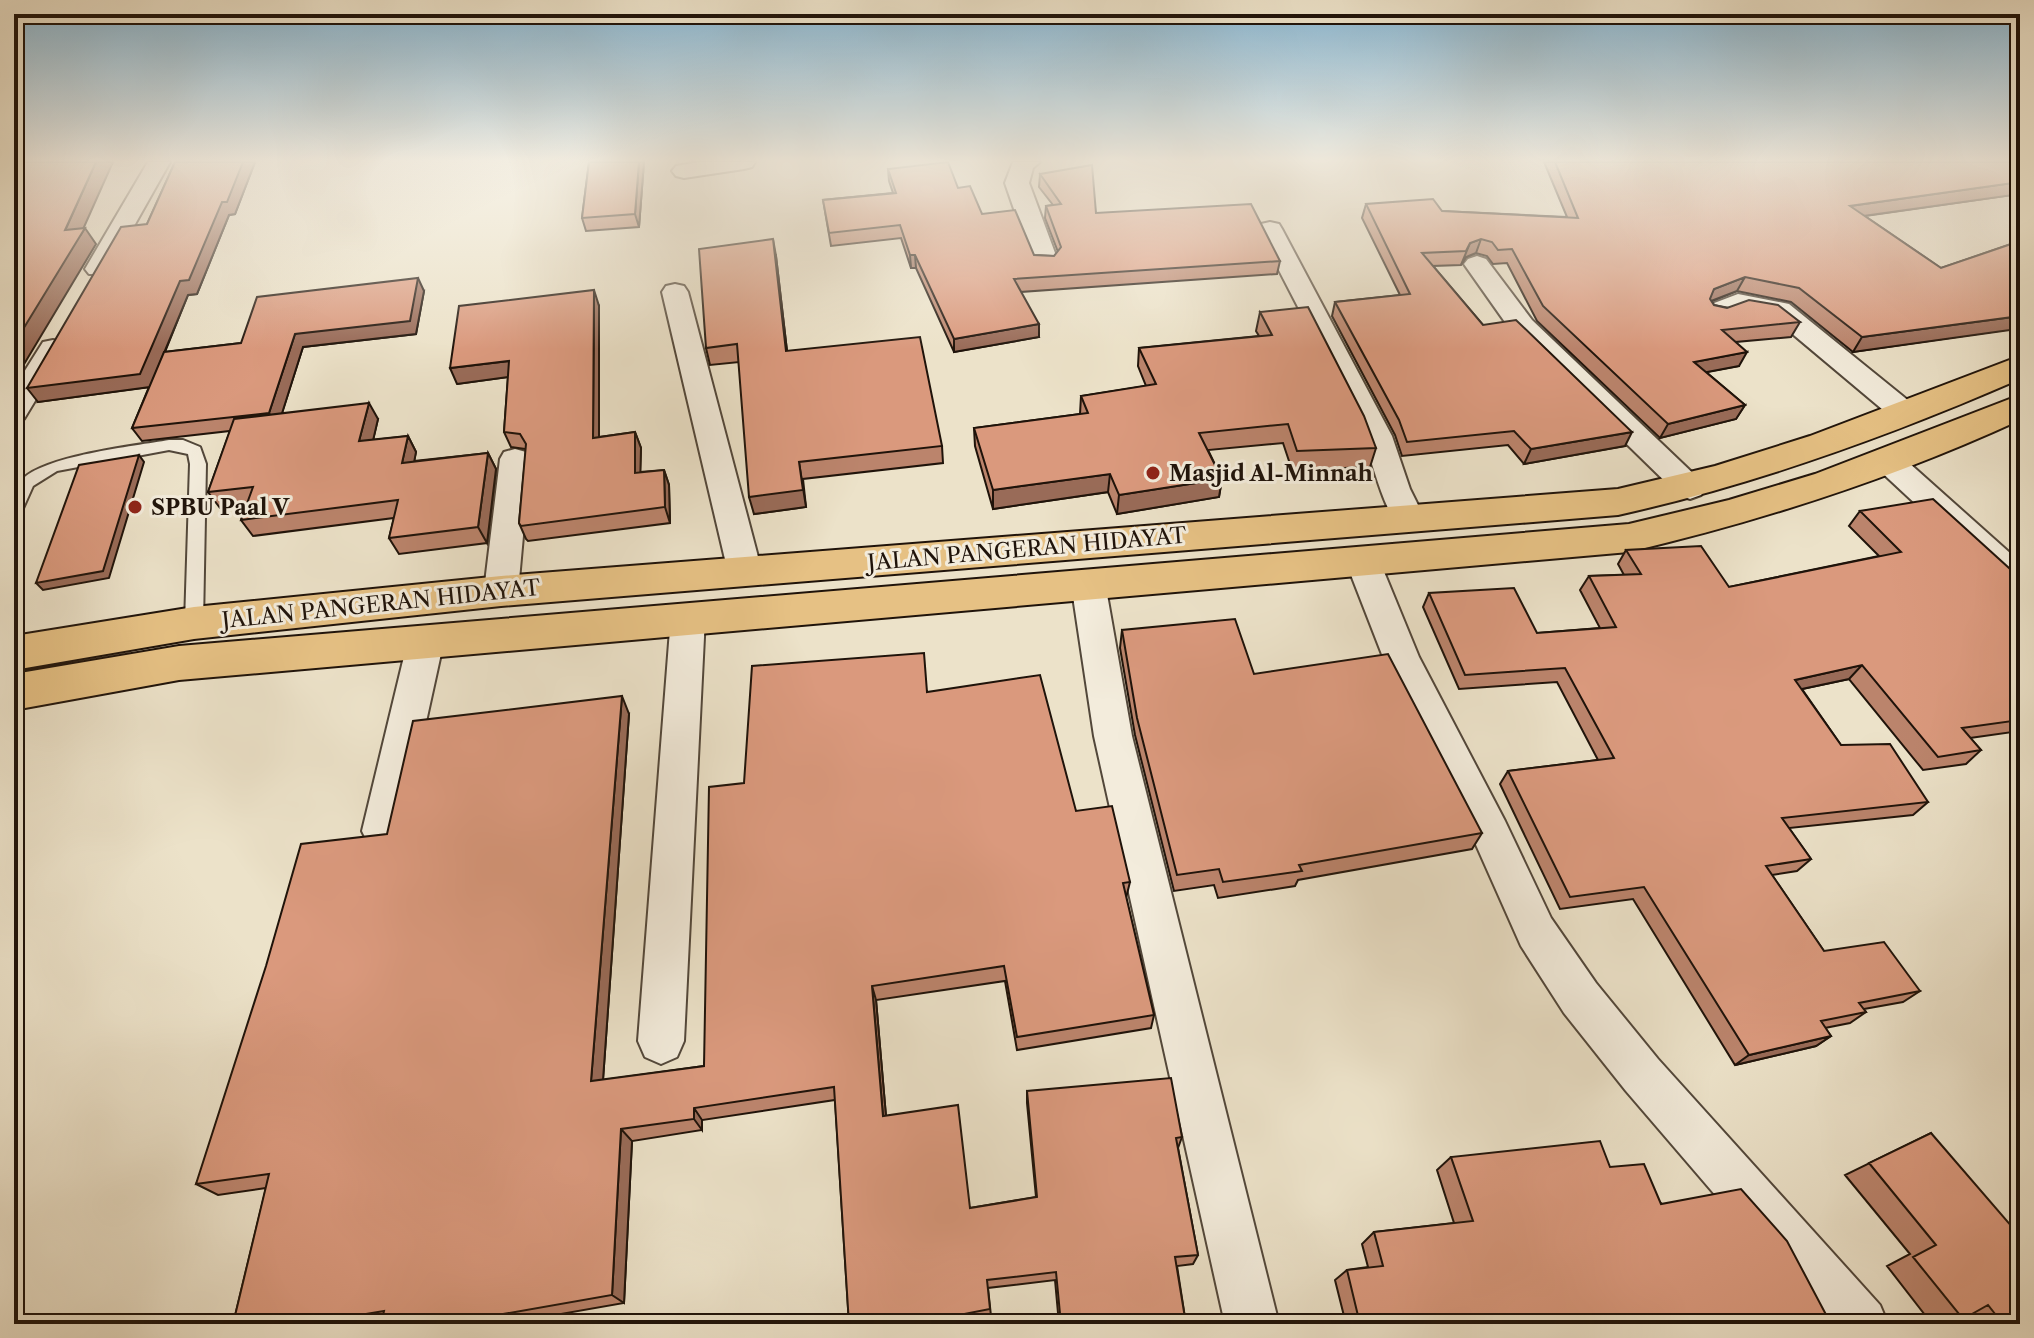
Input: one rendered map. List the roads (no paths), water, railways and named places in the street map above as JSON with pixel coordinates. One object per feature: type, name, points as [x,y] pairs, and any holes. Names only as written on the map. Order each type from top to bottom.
[{"type":"highway","name":"JALAN PANGERAN HIDAYAT","points":[[14,692],[179,663],[688,617],[1408,517],[1618,502],[1690,488],[1835,442],[2020,366]]},
{"type":"highway","name":"JALAN PANGERAN HIDAYAT","points":[[14,653],[194,623],[501,591],[745,572],[1085,564],[1363,562],[1629,538],[1721,519],[1888,461],[2020,406]]},
{"type":"highway","points":[[179,663],[194,623]]},
{"type":"street","points":[[84,294],[124,224]]},
{"type":"street","points":[[1032,224],[1045,261]]},
{"type":"street","points":[[1270,229],[1377,436],[1394,489],[1408,517]]},
{"type":"street","points":[[1477,264],[1522,326],[1690,488]]},
{"type":"street","points":[[675,292],[745,572]]},
{"type":"street","points":[[1718,311],[1738,302],[1780,310],[1905,413]]},
{"type":"street","points":[[14,412],[69,321]]},
{"type":"street","points":[[501,591],[515,459]]},
{"type":"street","points":[[1888,461],[2020,581]]},
{"type":"street","points":[[1363,562],[1401,657],[1491,833],[1536,932],[1580,998],[1642,1075],[1861,1324]]},
{"type":"street","points":[[1085,564],[1113,736],[1252,1324]]},
{"type":"street","points":[[661,1041],[688,617]]},
{"type":"street","points":[[382,831],[426,640]]},
{"type":"lane","points":[[14,511],[27,483],[53,467],[169,445],[183,445],[195,451],[198,464],[194,623]]},
{"type":"place","name":"Masjid Al-Minnah","points":[[1153,473]]},
{"type":"place","name":"SPBU Paal V","points":[[135,507]]}]
